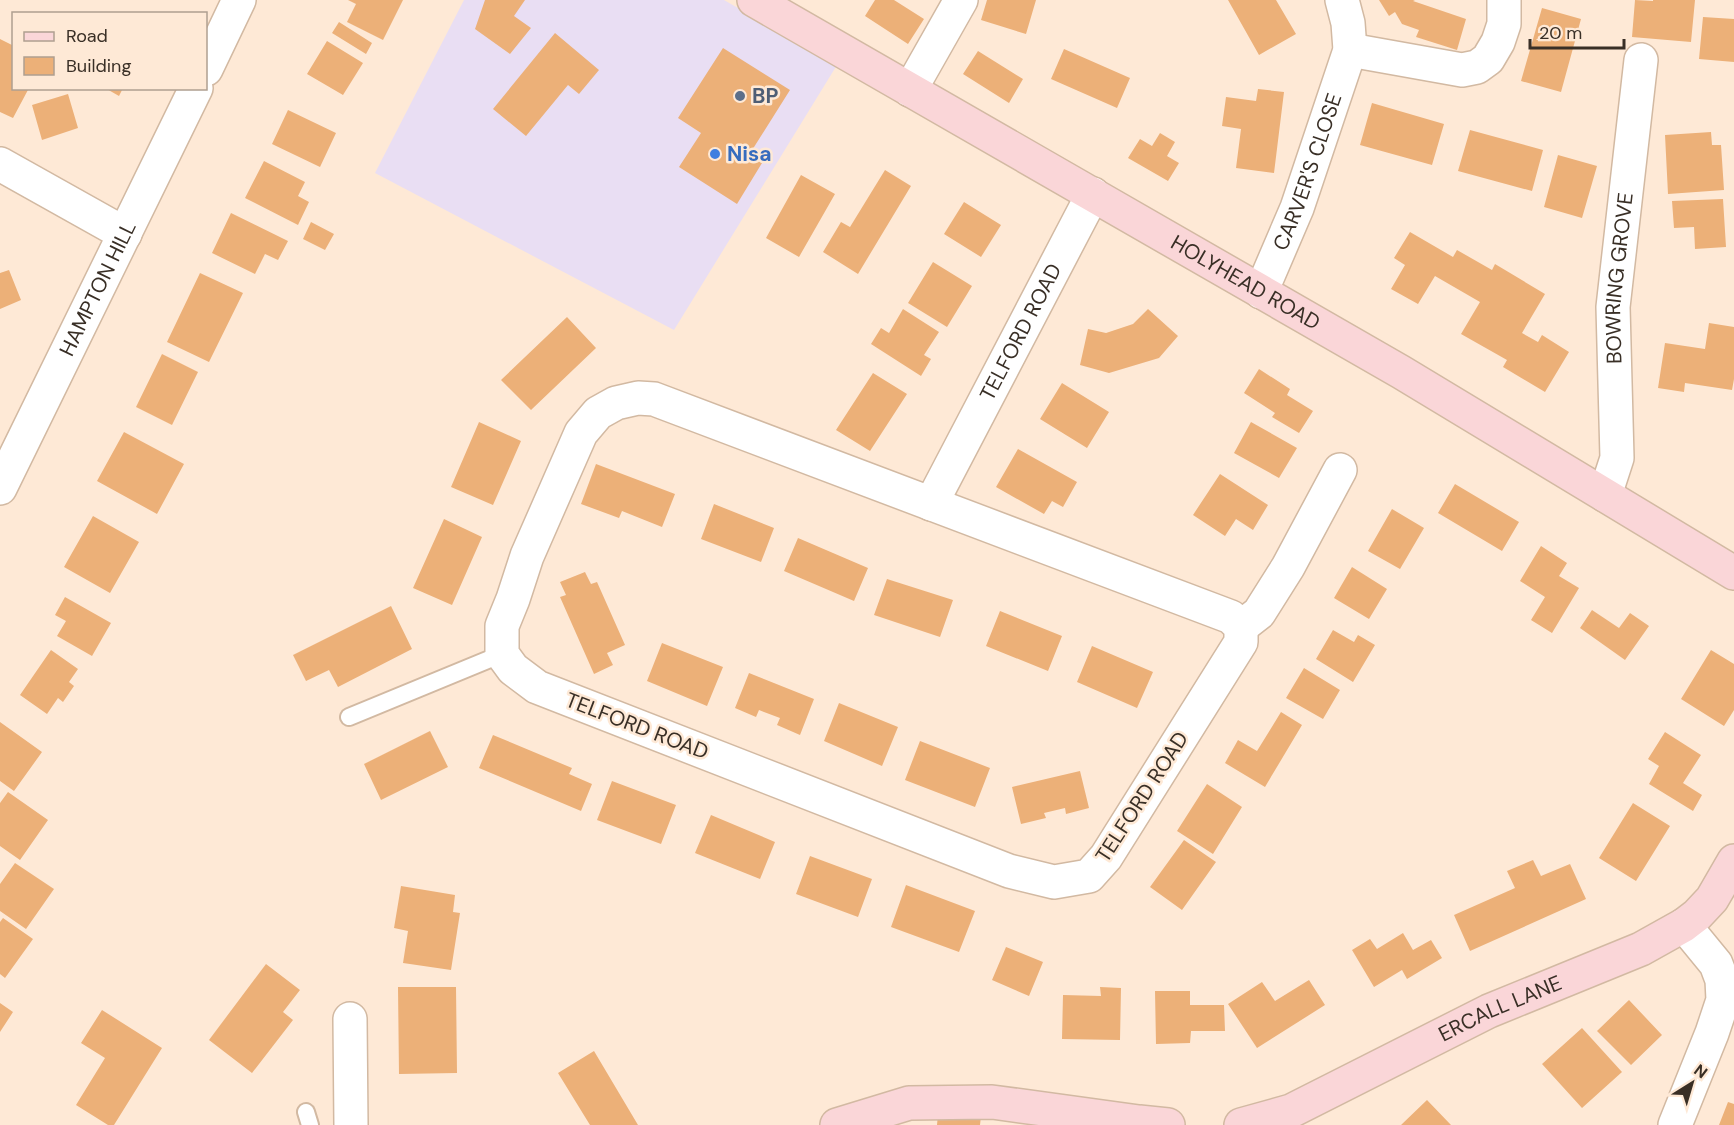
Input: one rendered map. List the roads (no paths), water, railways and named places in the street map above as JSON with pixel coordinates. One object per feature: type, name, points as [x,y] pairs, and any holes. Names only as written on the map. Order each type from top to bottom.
[{"type":"main road","name":"HOLYHEAD ROAD","points":[[754,0],[1401,372],[1734,573]]},
{"type":"main road","name":"ERCALL LANE","points":[[1241,1125],[1291,1112],[1489,1011],[1641,949],[1684,925],[1697,915],[1712,899],[1734,861]]},
{"type":"main road","points":[[837,1125],[909,1103],[992,1102],[1053,1118],[1168,1125]]},
{"type":"street","points":[[207,67],[239,0]]},
{"type":"street","points":[[910,90],[961,0]]},
{"type":"street","name":"CARVER'S CLOSE","points":[[1261,292],[1297,208],[1350,50],[1348,23],[1342,0]]},
{"type":"street","points":[[1350,50],[1462,70],[1477,67],[1488,59],[1498,42],[1504,24],[1504,0]]},
{"type":"street","name":"BOWRING GROVE","points":[[1605,495],[1617,458],[1613,307],[1641,60]]},
{"type":"street","name":"HAMPTON HILL","points":[[0,488],[195,90]]},
{"type":"street","points":[[0,165],[125,234]]},
{"type":"street","name":"TELFORD ROAD","points":[[931,504],[1093,194]]},
{"type":"street","points":[[502,654],[502,626],[527,555],[581,433],[598,412],[616,403],[638,398],[654,399],[1231,617],[1241,627],[1259,613],[1288,567],[1340,470]]},
{"type":"street","name":"TELFORD ROAD","points":[[502,654],[513,669],[537,687],[1009,871],[1054,882],[1089,876],[1106,857],[1241,642],[1241,627]]},
{"type":"street","points":[[1675,1125],[1723,1000],[1722,980],[1716,964],[1684,925]]},
{"type":"street","points":[[350,1019],[351,1125]]},
{"type":"lane","points":[[350,717],[502,654]]},
{"type":"place","name":"BP","points":[[740,96]]},
{"type":"place","name":"Nisa","points":[[715,154]]}]
